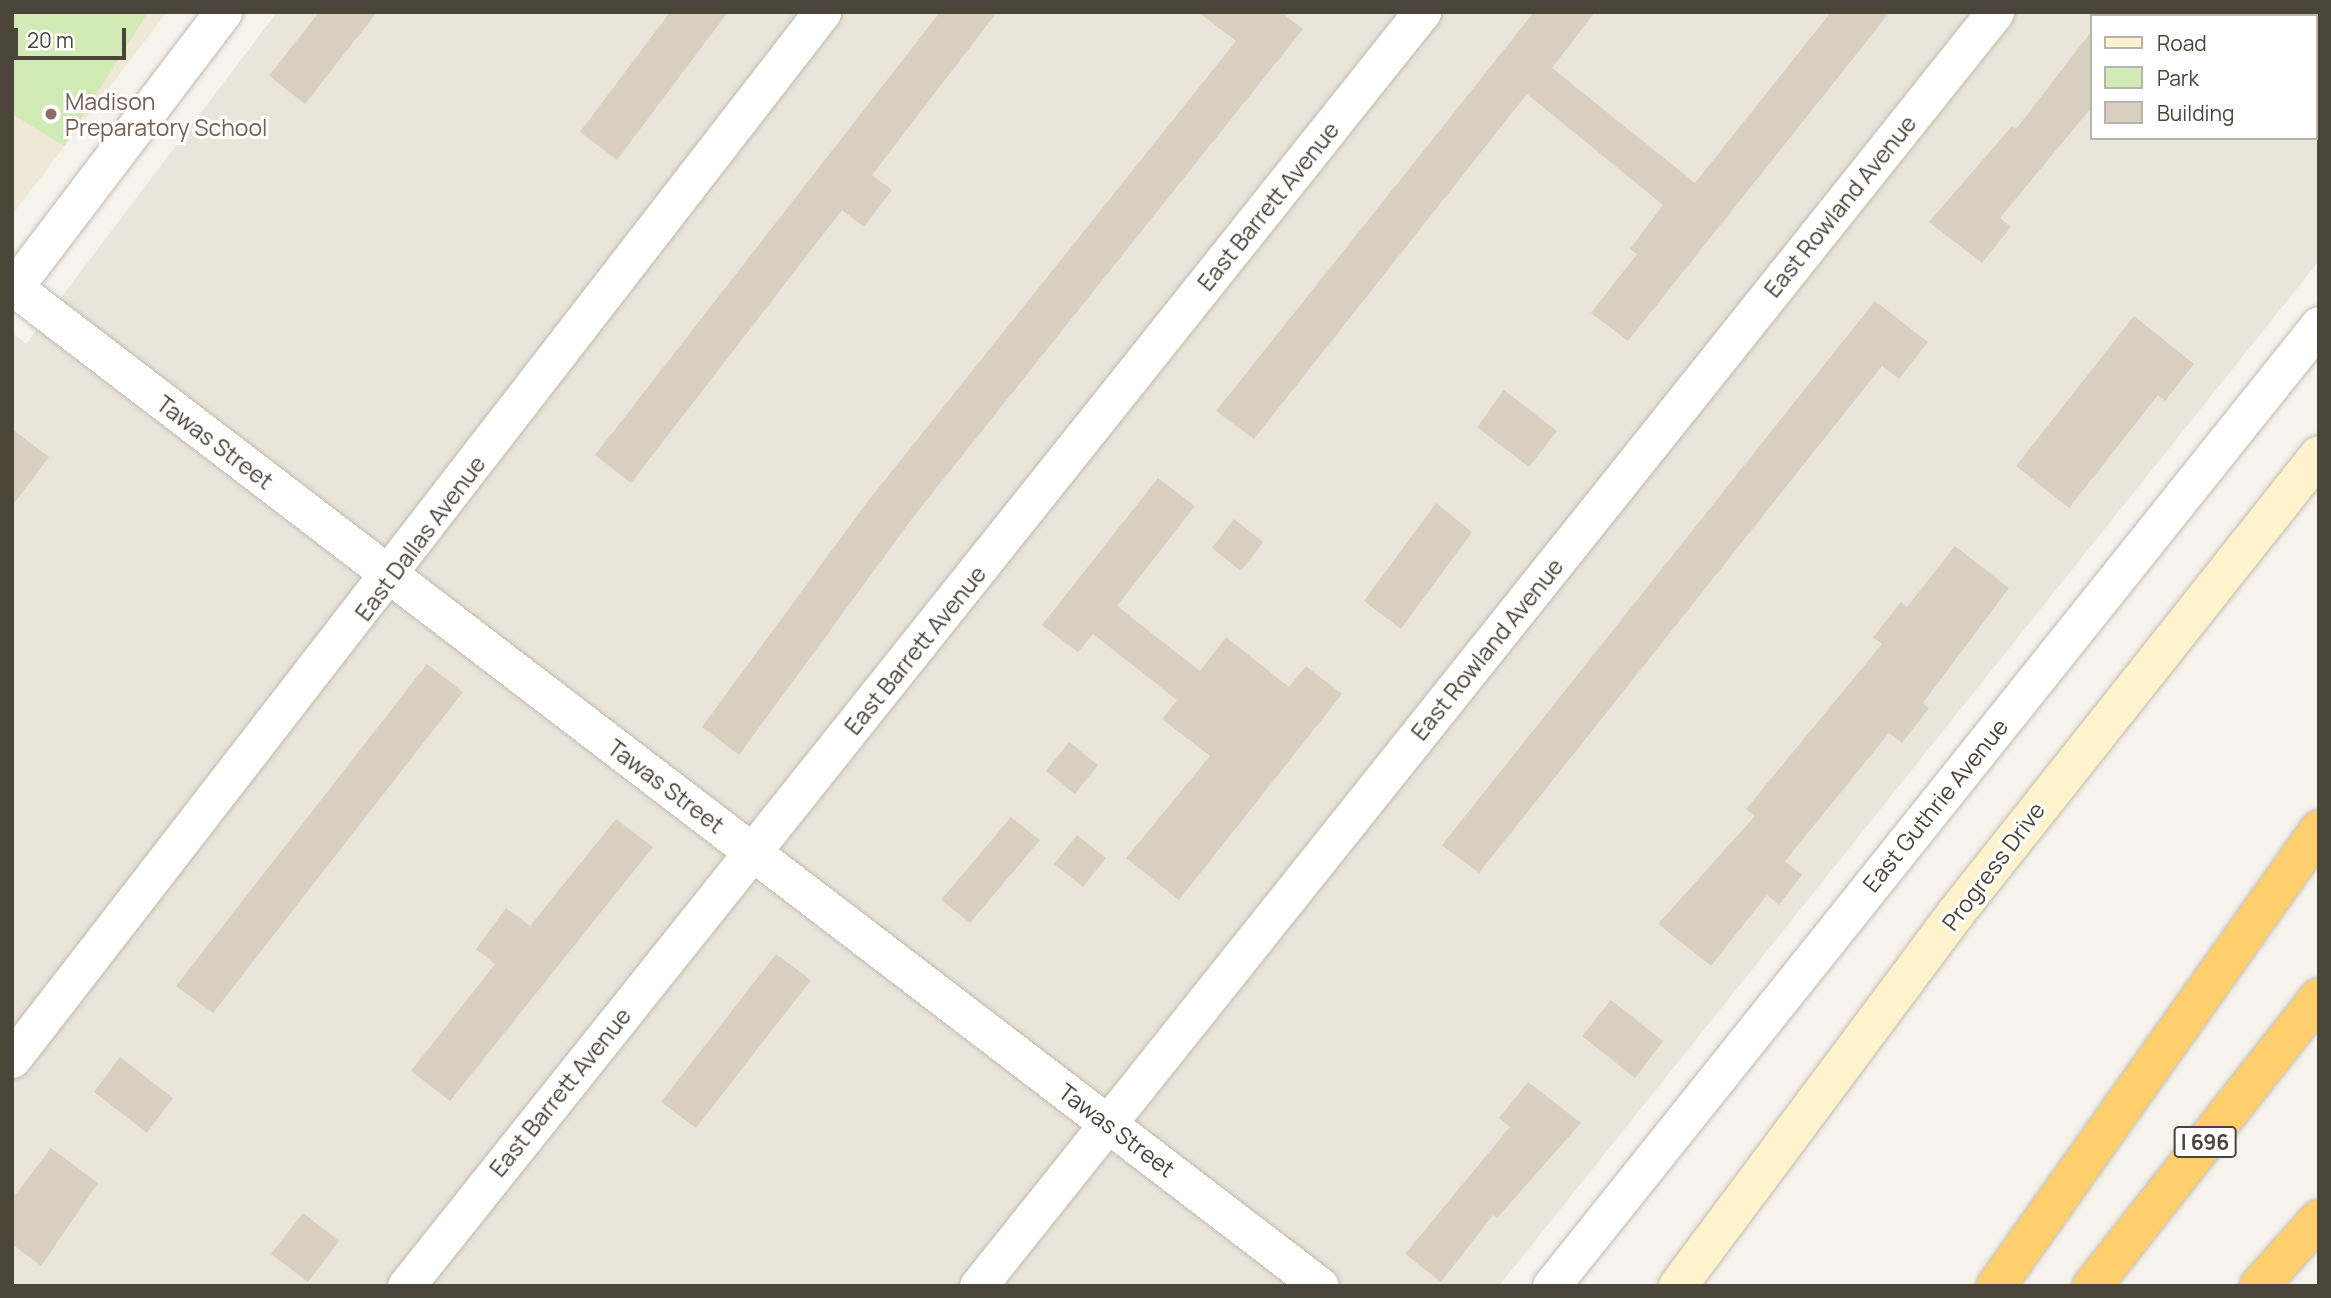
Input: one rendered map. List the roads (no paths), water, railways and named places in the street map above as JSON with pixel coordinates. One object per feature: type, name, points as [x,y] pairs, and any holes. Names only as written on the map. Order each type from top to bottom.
[{"type":"highway","points":[[1996,1286],[2319,830]]},
{"type":"highway","name":"I 696","points":[[2092,1286],[2319,998]]},
{"type":"highway","points":[[2259,1286],[2319,1219]]},
{"type":"main road","name":"Progress Drive","points":[[1678,1286],[1981,881],[2319,455]]},
{"type":"street","points":[[13,288],[223,12]]},
{"type":"street","name":"East Dallas Avenue","points":[[12,1059],[391,576],[822,12]]},
{"type":"street","name":"East Barrett Avenue","points":[[406,1286],[1422,12]]},
{"type":"street","name":"East Rowland Avenue","points":[[978,1286],[1994,12]]},
{"type":"street","name":"Tawas Street","points":[[13,288],[754,851],[1320,1286]]},
{"type":"street","name":"East Guthrie Avenue","points":[[1551,1286],[2319,325]]},
{"type":"place","name":"Madison Preparatory School","points":[[51,114]]}]
